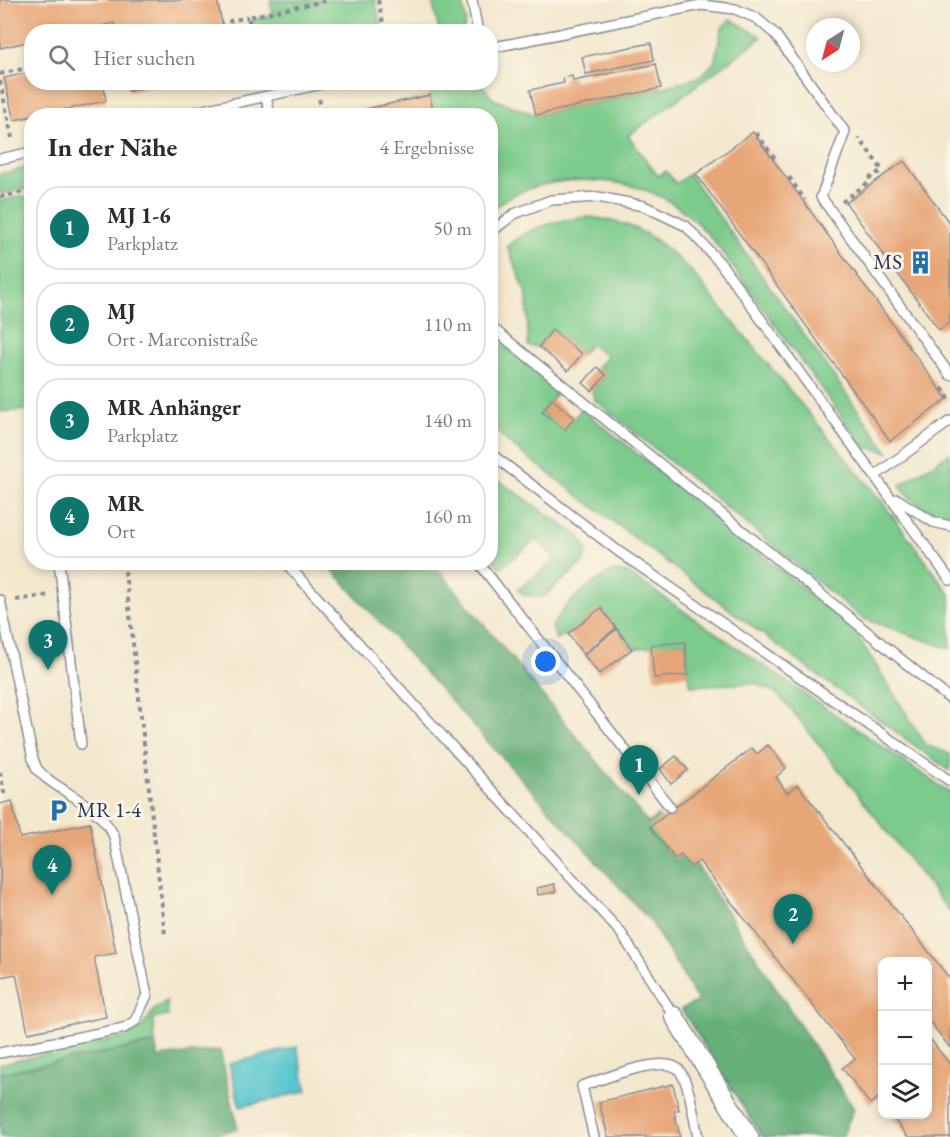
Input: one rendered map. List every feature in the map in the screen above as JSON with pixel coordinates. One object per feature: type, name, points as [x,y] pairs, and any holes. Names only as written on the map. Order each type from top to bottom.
[{"type":"street","points":[[674,1016],[749,1137]]},
{"type":"lane","points":[[472,0],[476,24]]},
{"type":"lane","points":[[498,46],[682,7],[736,4],[756,18],[775,34],[845,132],[821,197],[950,375]]},
{"type":"lane","points":[[214,108],[296,90]]},
{"type":"lane","points":[[266,97],[268,108]]},
{"type":"lane","points":[[0,159],[24,154]]},
{"type":"lane","points":[[498,227],[514,214],[551,200],[598,197],[644,206],[686,226],[721,264],[950,580]]},
{"type":"lane","points":[[498,332],[950,699]]},
{"type":"lane","points":[[876,475],[950,422]]},
{"type":"lane","points":[[498,459],[618,551],[950,782]]},
{"type":"lane","points":[[888,493],[933,522],[950,526]]},
{"type":"lane","points":[[60,570],[81,744]]},
{"type":"lane","points":[[292,570],[621,933],[674,1016]]},
{"type":"lane","points":[[484,570],[670,807]]},
{"type":"lane","points":[[0,602],[37,769],[45,777],[99,813],[108,823],[114,836],[147,995],[135,1021],[124,1028],[0,1053]]},
{"type":"lane","points":[[594,1137],[582,1086],[653,1064],[669,1064],[678,1069],[685,1081],[698,1137]]},
{"type":"path","points":[[231,24],[230,21],[330,0]]},
{"type":"path","points":[[378,0],[383,24]]},
{"type":"path","points":[[248,17],[250,24]]},
{"type":"path","points":[[0,74],[24,69]]},
{"type":"path","points":[[0,81],[12,138]]},
{"type":"path","points":[[849,212],[842,202],[882,170],[855,131]]},
{"type":"path","points":[[756,133],[776,160]]},
{"type":"path","points":[[0,197],[24,192]]},
{"type":"path","points":[[125,570],[165,936]]},
{"type":"path","points":[[0,602],[52,594]]},
{"type":"path","points":[[0,772],[5,796]]},
{"type":"green space","points":[[270,0],[375,0],[380,24],[252,24],[251,20],[273,15]]},
{"type":"green space","points":[[432,0],[462,0],[465,24],[437,24]]},
{"type":"green space","points":[[730,19],[762,37],[628,136],[658,176],[666,171],[676,184],[689,174],[888,452],[864,447],[713,240],[678,207],[635,187],[592,180],[570,181],[528,189],[498,205],[498,108],[432,108],[429,90],[486,90],[493,99],[536,115],[661,88],[699,77],[714,63],[722,28]]},
{"type":"green space","points":[[24,169],[24,190],[0,194],[0,174]]},
{"type":"green space","points":[[24,197],[24,410],[0,412],[0,201]]},
{"type":"green space","points":[[587,217],[619,223],[644,233],[690,270],[883,503],[950,594],[950,649],[862,618],[594,399],[592,391],[606,375],[597,367],[607,357],[590,344],[582,354],[552,331],[539,347],[528,346],[527,295],[507,246],[535,229],[565,220]]},
{"type":"green space","points":[[498,341],[559,390],[542,412],[564,429],[582,409],[853,629],[926,745],[950,754],[950,771],[801,663],[498,433]]},
{"type":"green space","points":[[950,453],[950,516],[915,502],[900,485]]},
{"type":"green space","points":[[498,480],[580,537],[587,552],[583,563],[543,597],[525,595],[518,590],[555,560],[537,539],[500,568],[498,565]]},
{"type":"green space","points":[[332,570],[439,570],[648,823],[657,815],[698,867],[854,1109],[842,1137],[762,1137],[681,1009],[698,1001],[651,922]]},
{"type":"green space","points":[[613,571],[628,573],[950,793],[950,912],[791,709],[775,692],[755,683],[691,686],[685,642],[632,649],[601,609],[568,634],[556,639],[552,627],[564,609],[586,588]]},
{"type":"green space","points":[[167,1002],[168,1016],[153,1019],[155,1043],[0,1073],[0,1064],[124,1037],[138,1030],[157,1007]]},
{"type":"green space","points":[[155,1043],[158,1057],[220,1050],[238,1129],[203,1137],[0,1137],[0,1073]]},
{"type":"water","points":[[297,1047],[307,1091],[240,1107],[229,1064]]},
{"type":"building","points":[[0,0],[217,0],[222,24],[24,24],[24,43],[0,48]]},
{"type":"building","points":[[651,43],[654,60],[586,74],[582,57]]},
{"type":"building","points":[[656,64],[661,88],[536,115],[530,90],[564,83],[563,78],[572,76],[573,81]]},
{"type":"building","points":[[24,74],[24,90],[104,90],[106,101],[72,108],[24,108],[24,118],[14,120],[4,78]]},
{"type":"building","points":[[430,95],[432,108],[371,108]]},
{"type":"building","points":[[753,132],[947,399],[890,441],[696,174]]},
{"type":"building","name":"MS","points":[[904,161],[950,224],[950,322],[939,330],[846,203]]},
{"type":"building","points":[[552,330],[582,354],[568,371],[539,347]]},
{"type":"building","points":[[597,367],[606,375],[592,391],[583,383]]},
{"type":"building","points":[[552,399],[574,417],[565,430],[542,412]]},
{"type":"building","points":[[601,608],[616,628],[583,654],[568,634]]},
{"type":"building","points":[[617,629],[632,649],[599,674],[584,655]]},
{"type":"building","points":[[685,642],[688,675],[654,678],[651,645]]},
{"type":"building","points":[[768,745],[786,768],[776,777],[787,793],[798,785],[950,979],[950,1048],[932,1024],[932,957],[878,957],[878,1098],[870,1104],[842,1068],[855,1059],[699,861],[691,867],[681,855],[675,859],[650,827],[752,748],[757,754]]},
{"type":"building","points":[[676,756],[688,770],[671,784],[660,769]]},
{"type":"building","points":[[12,801],[20,838],[90,823],[116,953],[94,957],[106,1017],[28,1033],[16,974],[0,977],[0,804]]},
{"type":"building","points":[[554,884],[556,892],[538,895],[537,888]]},
{"type":"building","points":[[932,1041],[950,1065],[950,1137],[908,1137],[894,1119],[932,1119]]},
{"type":"building","points":[[673,1084],[679,1110],[674,1111],[680,1137],[608,1137],[599,1102]]},
{"type":"place","name":"MS","points":[[920,262]]},
{"type":"place","name":"MR Anhänger","points":[[48,670]]},
{"type":"place","name":"MJ 1-6","points":[[639,795]]},
{"type":"place","name":"MR 1-4","points":[[59,810]]},
{"type":"place","name":"MR","points":[[52,895]]},
{"type":"place","name":"MJ","points":[[793,944]]}]
